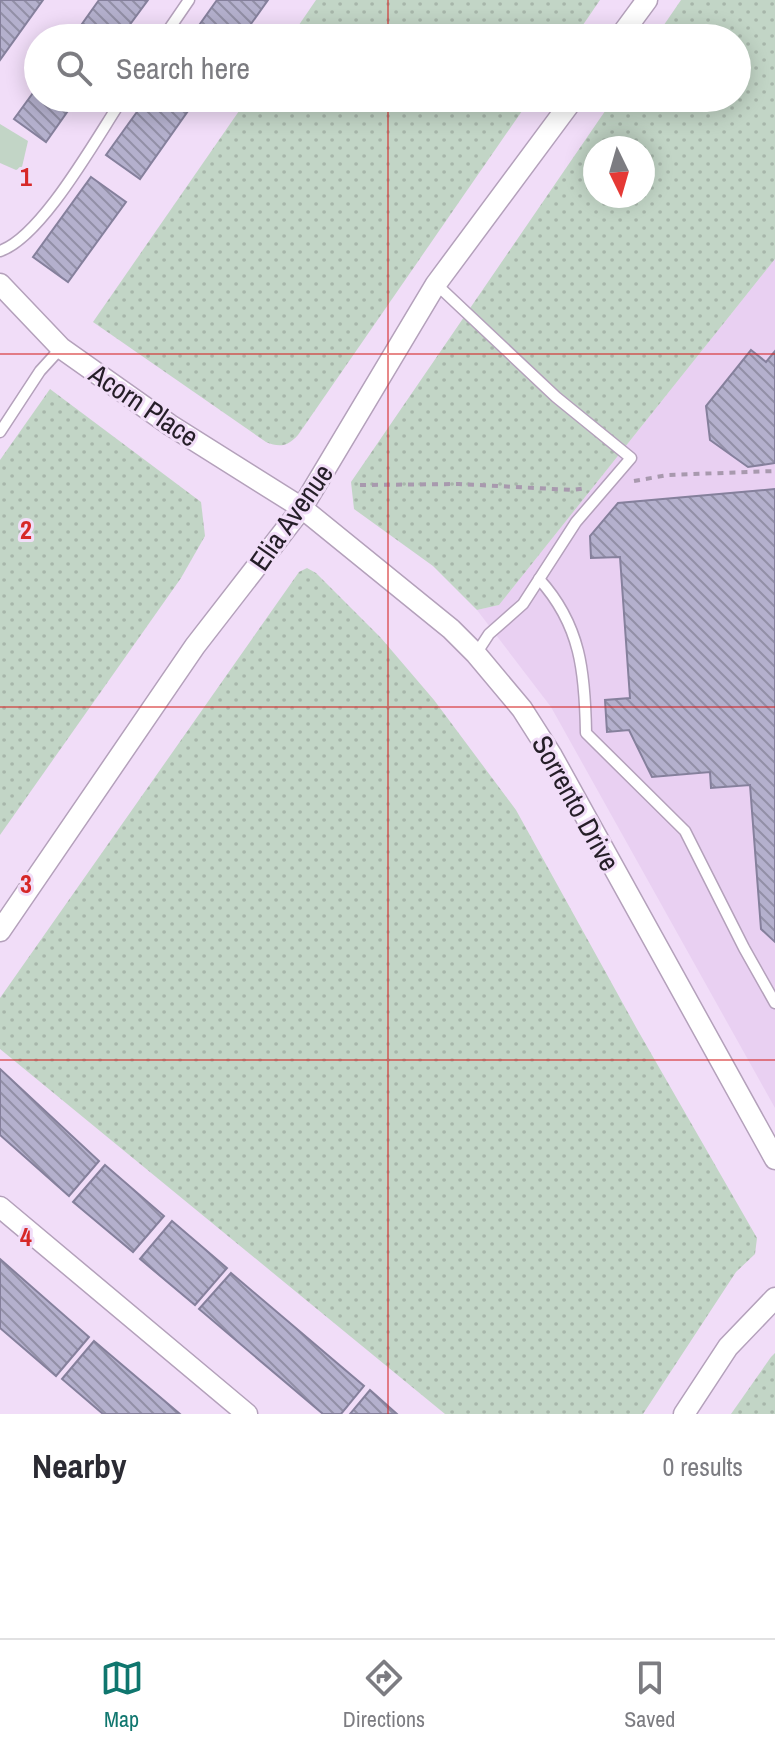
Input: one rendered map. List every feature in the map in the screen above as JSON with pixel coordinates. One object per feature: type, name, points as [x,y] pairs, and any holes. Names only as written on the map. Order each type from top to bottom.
[{"type":"street","points":[[629,24],[647,0]]},
{"type":"street","name":"Elia Avenue","points":[[0,931],[195,646],[302,508],[436,284],[564,112]]},
{"type":"street","name":"Acorn Place","points":[[0,284],[61,348],[170,425],[302,508]]},
{"type":"street","name":"Sorrento Drive","points":[[302,508],[451,629],[522,709],[552,756],[775,1159]]},
{"type":"street","points":[[0,1207],[247,1414]]},
{"type":"street","points":[[684,1414],[728,1347],[775,1298]]},
{"type":"lane","points":[[173,24],[189,0]]},
{"type":"lane","points":[[0,251],[13,246],[47,211],[114,112]]},
{"type":"lane","points":[[436,284],[556,397],[631,458],[576,522],[523,604],[489,634],[476,654]]},
{"type":"lane","points":[[0,432],[40,371],[61,348]]},
{"type":"lane","points":[[539,579],[559,600],[575,638],[585,693],[586,733],[685,831],[775,1003]]},
{"type":"path","points":[[360,485],[459,484],[573,490],[668,475],[775,471]]},
{"type":"shaded area","points":[[775,259],[775,1108],[551,707],[477,610],[499,605]]},
{"type":"green space","points":[[316,0],[600,0],[584,24],[300,24]]},
{"type":"green space","points":[[681,0],[775,0],[775,259],[499,605],[477,610],[433,566],[354,509],[351,482],[583,143],[583,208],[655,208],[655,136],[588,136],[604,112],[751,112],[751,24],[665,24]]},
{"type":"green space","points":[[238,112],[521,112],[298,435],[287,444],[266,442],[93,322]]},
{"type":"green space","points":[[0,124],[28,141],[22,167],[16,170],[0,163]]},
{"type":"green space","points":[[50,389],[201,502],[205,536],[181,578],[0,835],[0,460]]},
{"type":"green space","points":[[307,568],[316,573],[381,638],[434,700],[516,810],[757,1238],[755,1254],[736,1272],[643,1414],[445,1414],[0,1049],[0,998],[299,572]]},
{"type":"green space","points":[[775,1353],[775,1414],[731,1414],[771,1357]]},
{"type":"building","points":[[0,0],[43,0],[24,24],[0,60]]},
{"type":"building","points":[[99,0],[148,0],[130,24],[82,24]]},
{"type":"building","points":[[217,0],[268,0],[251,24],[200,24]]},
{"type":"building","points":[[24,105],[24,112],[67,112],[46,142],[14,119]]},
{"type":"building","points":[[137,112],[187,112],[140,179],[106,155]]},
{"type":"building","points":[[91,177],[126,202],[68,282],[33,257]]},
{"type":"building","points":[[751,350],[766,362],[775,351],[775,463],[748,467],[710,440],[706,406]]},
{"type":"building","points":[[775,489],[775,942],[761,929],[750,785],[711,788],[710,772],[652,777],[629,730],[607,732],[605,700],[630,698],[620,557],[591,558],[590,536],[618,503]]},
{"type":"building","points":[[0,1069],[99,1161],[69,1196],[0,1135]]},
{"type":"building","points":[[105,1165],[164,1216],[133,1252],[73,1202]]},
{"type":"building","points":[[172,1221],[227,1268],[195,1305],[140,1259]]},
{"type":"building","points":[[0,1259],[89,1337],[56,1376],[0,1328]]},
{"type":"building","points":[[231,1273],[364,1386],[341,1414],[323,1414],[199,1309]]},
{"type":"building","points":[[94,1341],[180,1414],[103,1414],[62,1379]]},
{"type":"building","points":[[370,1390],[397,1414],[350,1414]]}]
